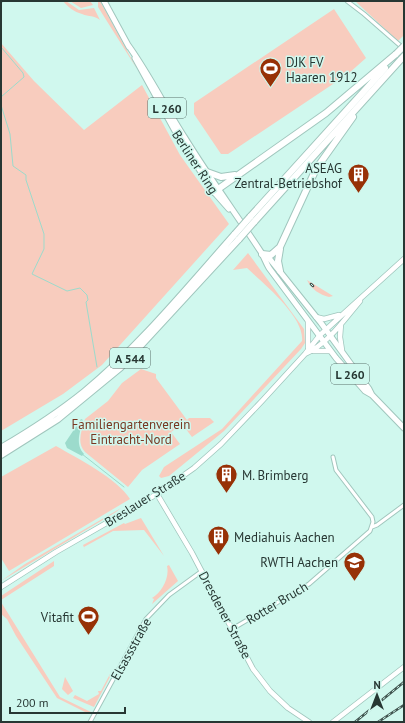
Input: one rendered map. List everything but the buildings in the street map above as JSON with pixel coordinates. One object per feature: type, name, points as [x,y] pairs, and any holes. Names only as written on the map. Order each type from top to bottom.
[{"type":"highway","name":"A 544","points":[[252,220],[365,99],[400,56],[404,47]]},
{"type":"highway","name":"A 544","points":[[1,455],[58,419],[120,368],[400,56]]},
{"type":"highway","points":[[216,190],[326,113],[400,56]]},
{"type":"highway","points":[[280,271],[278,261],[280,247],[316,169],[365,99]]},
{"type":"highway","points":[[207,172],[221,177],[238,174]]},
{"type":"highway","name":"A 544","points":[[1,448],[55,414],[85,392],[116,363],[237,237]]},
{"type":"highway","points":[[262,254],[272,255],[280,247]]},
{"type":"main road","name":"Berliner Ring","points":[[105,2],[128,44],[141,72],[180,140],[233,212],[262,254],[269,268],[320,335],[330,351],[366,391],[372,395],[404,428]]},
{"type":"main road","name":"Berliner Ring","points":[[128,44],[146,69],[184,138],[207,172],[216,190]]},
{"type":"main road","name":"Berliner Ring","points":[[262,254],[270,258],[326,330],[372,395]]},
{"type":"street","points":[[347,1],[404,47]]},
{"type":"street","points":[[369,290],[404,259]]},
{"type":"street","name":"Breslauer Straße","points":[[310,350],[320,335],[369,290]]},
{"type":"street","name":"Breslauer Straße","points":[[1,587],[56,552],[184,477],[221,444],[305,354],[324,342],[330,336],[369,290]]},
{"type":"street","points":[[315,317],[327,319],[341,315]]},
{"type":"street","points":[[308,319],[310,350],[330,351]]},
{"type":"street","points":[[341,324],[340,342],[343,356]]},
{"type":"street","points":[[333,457],[336,470],[372,517],[372,527]]},
{"type":"street","name":"Dresdener Straße","points":[[157,494],[202,571],[253,669],[270,692],[288,708],[310,722]]},
{"type":"street","name":"Rotter Bruch","points":[[232,630],[309,584],[360,541],[372,527],[378,525],[404,505]]},
{"type":"street","name":"Elsassstraße","points":[[90,722],[146,620],[169,594],[202,571]]},
{"type":"street","points":[[333,722],[404,668]]},
{"type":"green space","points":[[63,1],[66,1],[79,10],[94,8],[100,20],[96,17],[76,12]]},
{"type":"green space","points":[[70,1],[90,1],[93,5],[81,8]]},
{"type":"green space","points":[[98,1],[100,1],[137,69],[98,7]]},
{"type":"green space","points":[[355,1],[404,1],[404,35],[398,41]]},
{"type":"green space","name":"DJK FV Haaren 1912","points":[[334,9],[366,58],[348,74],[228,154],[221,154],[194,114],[194,103]]},
{"type":"green space","points":[[1,43],[34,81],[84,130],[142,85],[180,155],[229,224],[102,365],[63,394],[1,431]]},
{"type":"green space","points":[[248,253],[304,329],[305,343],[224,431],[169,476],[161,478],[159,476],[164,467],[222,429],[302,341],[301,332],[297,322],[282,301],[247,268],[233,270]]},
{"type":"green space","points":[[307,280],[333,296],[329,297],[322,295],[313,289]]},
{"type":"green space","name":"Familiengartenverein Eintracht-Nord","points":[[141,369],[156,374],[156,378],[187,420],[189,418],[210,418],[214,422],[192,437],[182,424],[171,432],[180,444],[142,470],[128,487],[85,452],[82,448],[80,436],[85,419],[108,401],[122,383]]},
{"type":"green space","points":[[56,446],[107,477],[124,491],[130,499],[9,571],[1,558],[1,477]]},
{"type":"green space","points":[[121,508],[116,512],[1,581],[25,564]]},
{"type":"green space","points":[[141,518],[164,556],[144,530],[113,531],[84,547],[85,550],[83,545],[124,523],[125,524]]},
{"type":"green space","points":[[54,561],[54,566],[1,600],[1,596]]},
{"type":"green space","points":[[169,565],[178,581],[152,604],[154,599],[152,598],[159,593],[164,585],[168,571],[167,566]]},
{"type":"green space","points":[[1,602],[60,697],[91,712],[89,714],[57,698],[16,636],[7,619],[1,614]]},
{"type":"green space","points":[[110,674],[111,675],[94,707],[73,698],[75,695],[87,701],[99,694],[98,691],[101,691]]},
{"type":"green space","points":[[65,677],[73,691],[68,695],[62,689]]},
{"type":"shaded area","points":[[81,419],[83,420],[79,442],[81,450],[84,454],[82,456],[67,448],[65,443]]},
{"type":"waterway","points":[[1,47],[23,73],[24,77],[1,97]]},
{"type":"waterway","points":[[1,105],[10,134],[13,166],[26,175],[26,180],[44,234],[44,249],[32,274],[67,291],[80,288],[87,295],[88,300],[86,302],[97,367]]},
{"type":"waterway","points":[[82,454],[124,487]]},
{"type":"railway","points":[[355,722],[404,682]]},
{"type":"railway","points":[[378,722],[404,705]]},
{"type":"place","name":"DJK FV Haaren 1912","points":[[271,88]]},
{"type":"place","name":"ASEAG Zentral-Betriebshof","points":[[358,194]]},
{"type":"place","name":"M. Brimberg","points":[[227,494]]},
{"type":"place","name":"Mediahuis Aachen","points":[[218,556]]},
{"type":"place","name":"RWTH Aachen","points":[[354,582]]},
{"type":"place","name":"Vitafit","points":[[89,636]]}]
